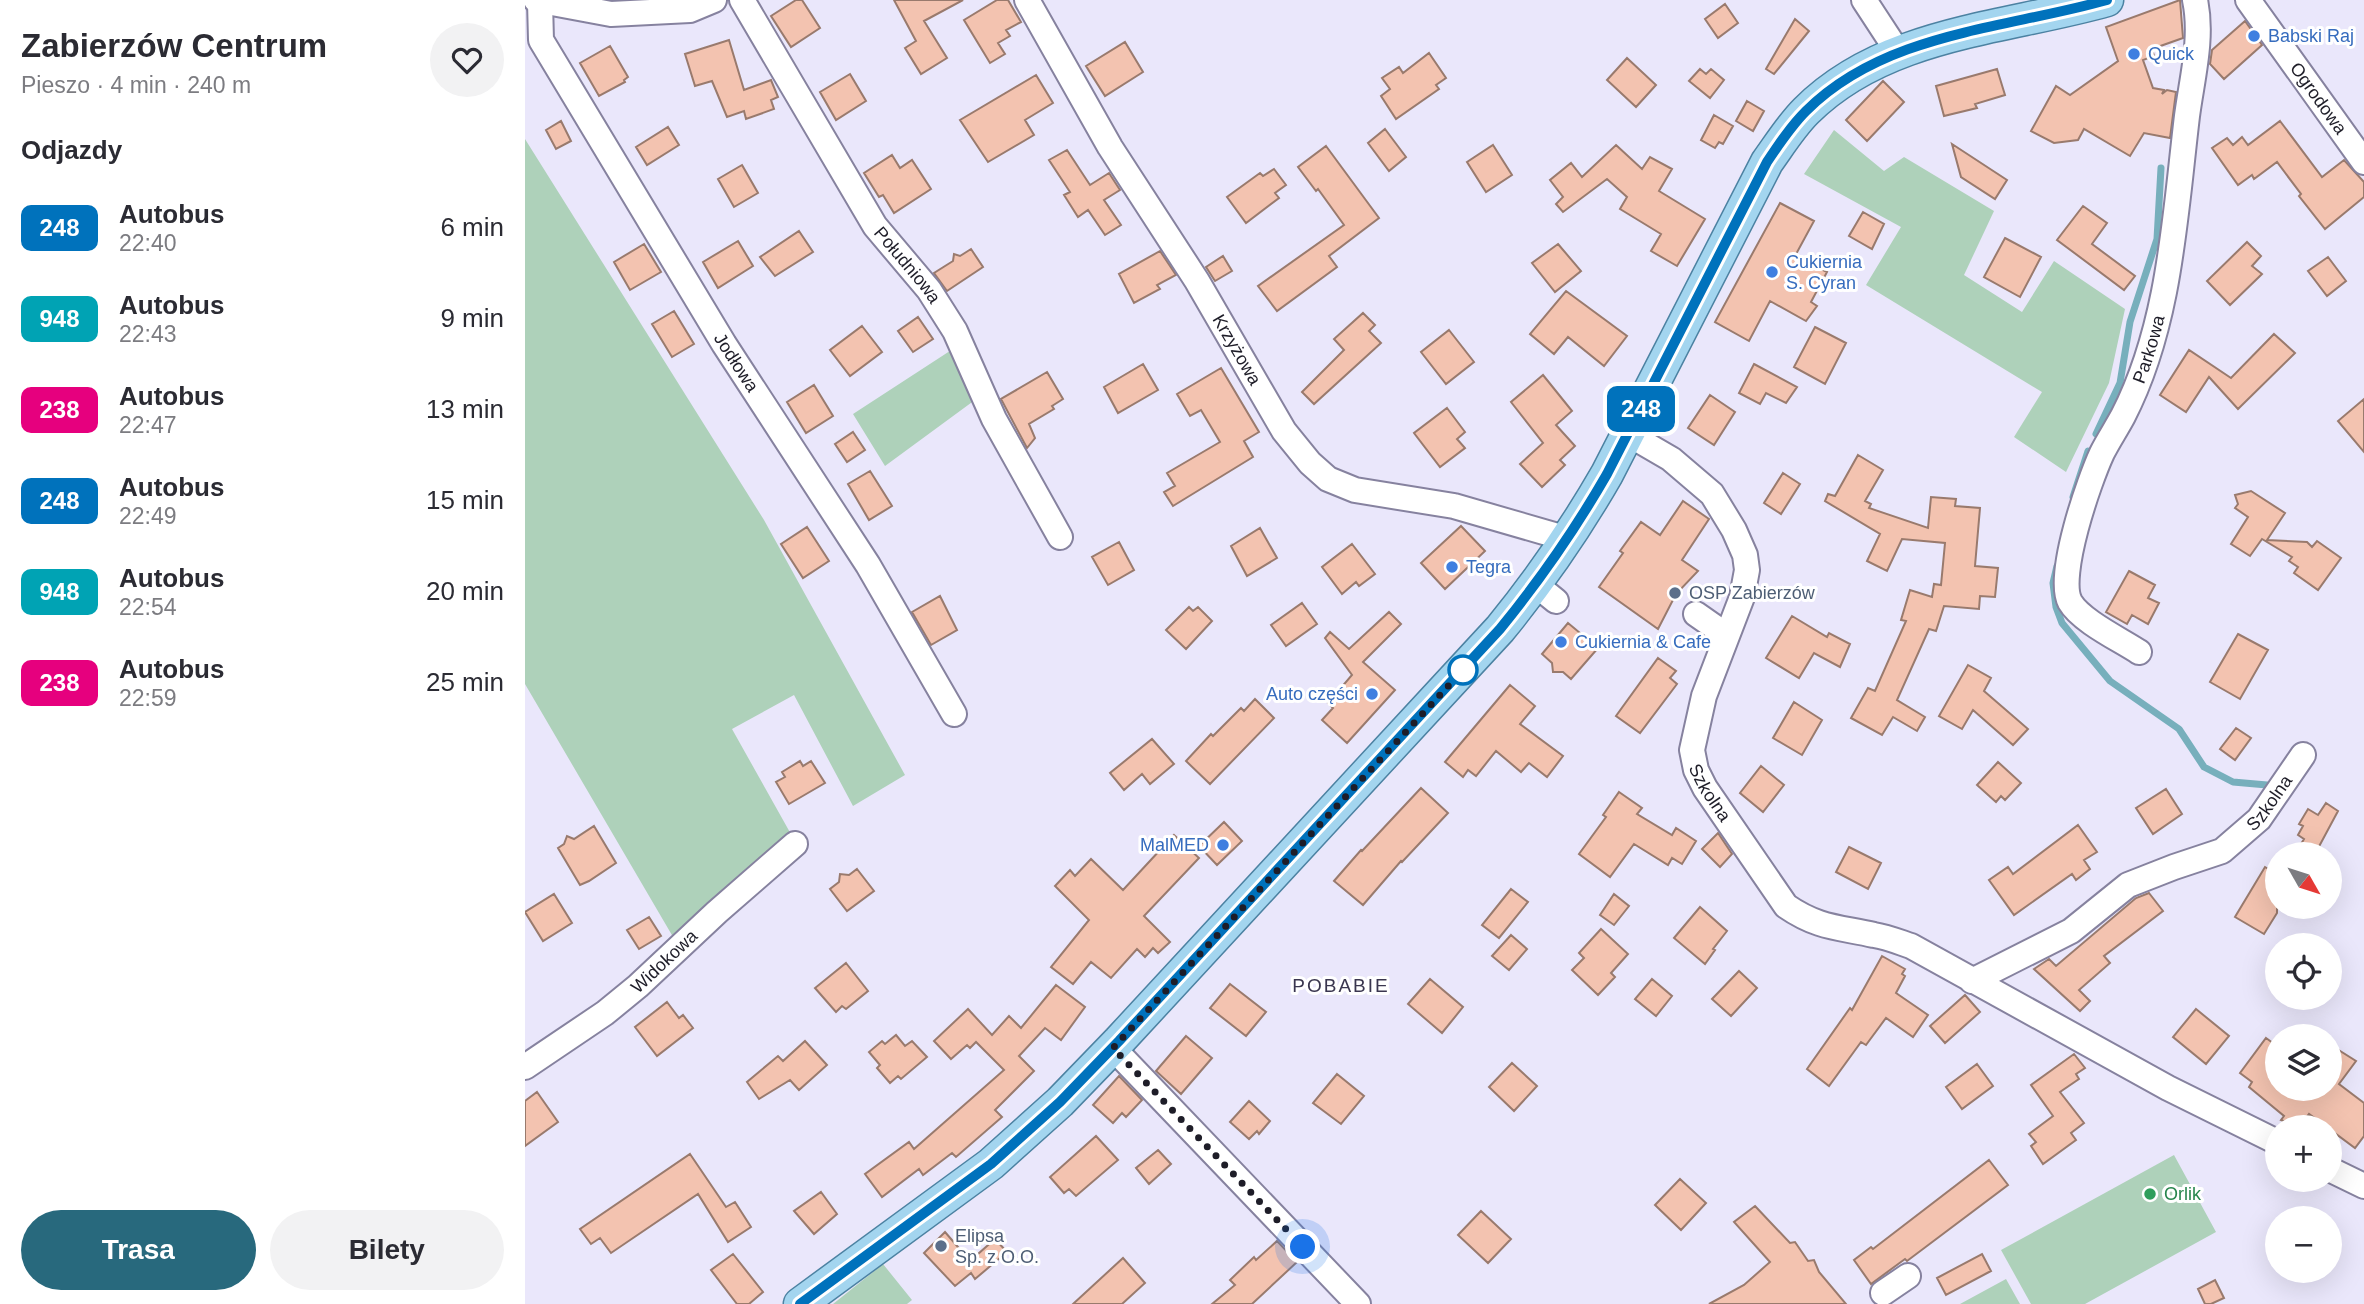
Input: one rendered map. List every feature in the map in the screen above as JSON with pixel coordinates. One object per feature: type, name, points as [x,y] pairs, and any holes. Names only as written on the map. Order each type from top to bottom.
[{"type":"main road","points":[[800,1304],[991,1164],[1060,1102],[1500,629],[1546,592],[1567,539],[1607,474],[1767,162],[1807,111],[1830,90],[1859,71],[1898,52],[2095,2]]},
{"type":"street","points":[[538,1],[611,14],[690,10],[714,0]]},
{"type":"street","name":"Południowa","points":[[742,0],[874,226],[929,290],[955,331],[994,419],[1060,537]]},
{"type":"street","name":"Krzyżowa","points":[[1027,0],[1110,147],[1198,281],[1284,431],[1310,463],[1337,484],[1355,490],[1454,506],[1567,539]]},
{"type":"street","points":[[1864,0],[1898,52]]},
{"type":"street","name":"Parkowa","points":[[2139,652],[2084,616],[2070,602],[2067,584],[2084,497],[2102,452],[2138,384],[2157,322],[2175,223],[2199,39],[2195,0]]},
{"type":"street","name":"Ogrodowa","points":[[2248,0],[2364,162]]},
{"type":"street","name":"Jodłowa","points":[[538,1],[541,40],[724,344],[868,565],[954,714]]},
{"type":"street","name":"Szkolna","points":[[1628,434],[1671,459],[1712,494],[1734,530],[1745,555],[1747,570],[1742,597],[1704,696],[1692,750],[1696,770],[1705,788],[1786,906],[1805,919],[1831,928],[1876,935],[1911,946],[2168,1088],[2265,1136]]},
{"type":"street","points":[[1696,614],[1726,635]]},
{"type":"street","name":"Szkolna","points":[[1972,981],[2071,932],[2128,885],[2223,851],[2259,819],[2303,755]]},
{"type":"street","name":"Widokowa","points":[[525,1067],[621,1000],[795,844]]},
{"type":"street","points":[[1113,1048],[1358,1304]]},
{"type":"street","points":[[2342,1175],[2364,1186]]},
{"type":"street","points":[[1883,1293],[1907,1276]]},
{"type":"green space","points":[[1834,130],[1884,171],[1904,157],[1994,211],[1964,275],[2022,312],[2054,261],[2125,309],[2109,383],[2066,472],[2014,437],[2042,392],[1866,285],[1901,227],[1804,174]]},
{"type":"green space","points":[[525,139],[764,520],[905,775],[853,806],[794,695],[732,729],[792,836],[676,942],[525,684]]},
{"type":"green space","points":[[956,347],[979,397],[885,466],[853,414]]},
{"type":"green space","name":"Orlik","points":[[2174,1155],[2216,1232],[2085,1304],[2031,1304],[2001,1250]]},
{"type":"green space","points":[[883,1264],[912,1300],[907,1304],[833,1304]]},
{"type":"green space","points":[[2006,1279],[2020,1304],[1960,1304]]},
{"type":"building","points":[[796,0],[802,0],[820,28],[791,47],[771,16]]},
{"type":"building","points":[[894,0],[963,0],[924,21],[947,58],[921,74],[905,48],[916,41]]},
{"type":"building","points":[[997,0],[1008,0],[1021,22],[1006,30],[1010,36],[998,43],[1005,54],[990,63],[964,20]]},
{"type":"building","points":[[2180,0],[2183,38],[2152,49],[2154,56],[2143,60],[2153,88],[2164,90],[2162,94],[2167,90],[2176,92],[2170,138],[2144,133],[2130,156],[2084,129],[2078,140],[2054,143],[2031,131],[2056,86],[2070,95],[2118,61],[2106,27]]},
{"type":"building","points":[[1725,4],[1738,23],[1718,38],[1705,19]]},
{"type":"building","points":[[1795,19],[1809,31],[1774,74],[1766,69]]},
{"type":"building","points":[[2245,21],[2262,45],[2224,79],[2210,64],[2212,50]]},
{"type":"building","points":[[729,40],[744,90],[771,80],[778,97],[771,100],[774,109],[746,119],[744,111],[727,117],[712,81],[695,86],[685,54]]},
{"type":"building","points":[[1125,42],[1143,72],[1105,96],[1086,66]]},
{"type":"building","points":[[610,46],[628,77],[625,82],[599,96],[580,63]]},
{"type":"building","points":[[1429,53],[1446,78],[1436,85],[1439,89],[1396,119],[1381,96],[1390,89],[1382,78],[1399,67],[1403,73]]},
{"type":"building","points":[[1627,58],[1656,85],[1636,107],[1607,80]]},
{"type":"building","points":[[1700,69],[1706,74],[1711,69],[1724,80],[1710,98],[1689,81]]},
{"type":"building","points":[[1997,69],[2005,95],[1975,104],[1977,108],[1944,116],[1936,86]]},
{"type":"building","points":[[850,74],[866,101],[836,120],[820,92]]},
{"type":"building","points":[[1036,75],[1053,103],[1025,120],[1034,135],[988,162],[960,120]]},
{"type":"building","points":[[1883,81],[1904,102],[1867,141],[1846,120]]},
{"type":"building","points":[[1747,101],[1764,111],[1753,131],[1736,121]]},
{"type":"building","points":[[1714,115],[1733,126],[1723,144],[1719,142],[1715,148],[1701,140]]},
{"type":"building","points":[[561,121],[571,141],[556,149],[546,130]]},
{"type":"building","points":[[2280,121],[2322,177],[2344,160],[2364,182],[2364,197],[2325,229],[2277,162],[2254,179],[2252,175],[2238,185],[2212,148],[2227,138],[2233,145],[2242,137],[2248,145]]},
{"type":"building","points":[[668,127],[679,145],[647,165],[636,147]]},
{"type":"building","points":[[1385,129],[1406,157],[1389,171],[1368,143]]},
{"type":"building","points":[[1952,144],[2007,180],[1995,199],[1961,177]]},
{"type":"building","points":[[1493,145],[1512,175],[1486,192],[1467,162]]},
{"type":"building","points":[[1616,145],[1642,169],[1650,157],[1672,169],[1659,191],[1705,219],[1677,266],[1651,251],[1661,234],[1620,209],[1627,197],[1607,179],[1563,212],[1556,204],[1563,197],[1550,180],[1571,163],[1582,177]]},
{"type":"building","points":[[1326,146],[1379,218],[1329,256],[1337,267],[1277,311],[1258,286],[1344,225],[1298,167]]},
{"type":"building","points":[[1067,150],[1090,185],[1109,173],[1120,190],[1104,200],[1121,225],[1105,235],[1088,210],[1078,217],[1064,195],[1070,192],[1049,160]]},
{"type":"building","points":[[892,155],[900,168],[912,160],[931,189],[894,213],[883,195],[879,197],[864,173]]},
{"type":"building","points":[[742,165],[758,193],[734,207],[718,179]]},
{"type":"building","points":[[1274,169],[1286,185],[1275,193],[1279,198],[1246,223],[1227,197],[1260,173],[1263,176]]},
{"type":"building","points":[[1780,203],[1814,221],[1795,256],[1827,272],[1811,302],[1817,306],[1806,321],[1770,301],[1749,341],[1715,322]]},
{"type":"building","points":[[2083,206],[2107,223],[2092,244],[2135,276],[2124,290],[2057,240]]},
{"type":"building","points":[[1863,212],[1884,224],[1872,249],[1849,236]]},
{"type":"building","points":[[799,231],[813,252],[775,276],[760,257]]},
{"type":"building","points":[[2005,238],[2041,257],[2020,297],[1984,277]]},
{"type":"building","points":[[738,241],[753,266],[718,288],[703,262]]},
{"type":"building","points":[[2247,242],[2261,256],[2252,266],[2262,274],[2230,305],[2207,281]]},
{"type":"building","points":[[644,244],[661,272],[630,290],[614,262]]},
{"type":"building","points":[[1558,244],[1581,271],[1555,292],[1532,263]]},
{"type":"building","points":[[971,249],[983,267],[947,291],[934,273],[953,261],[954,254],[960,256]]},
{"type":"building","points":[[1160,251],[1176,275],[1157,285],[1160,289],[1134,303],[1119,274]]},
{"type":"building","points":[[1223,256],[1232,271],[1215,281],[1206,267]]},
{"type":"building","points":[[2328,257],[2346,281],[2327,296],[2308,271]]},
{"type":"building","points":[[1566,291],[1627,336],[1604,366],[1568,337],[1554,354],[1530,334]]},
{"type":"building","points":[[674,311],[694,344],[672,357],[652,324]]},
{"type":"building","points":[[1363,313],[1375,325],[1369,331],[1381,343],[1314,404],[1302,392],[1344,350],[1334,339]]},
{"type":"building","points":[[918,317],[933,339],[913,352],[898,331]]},
{"type":"building","points":[[862,326],[882,352],[850,376],[830,350]]},
{"type":"building","points":[[1815,327],[1846,343],[1825,384],[1794,367]]},
{"type":"building","points":[[1449,330],[1474,362],[1446,384],[1421,352]]},
{"type":"building","points":[[2274,334],[2295,353],[2238,409],[2209,377],[2186,412],[2160,395],[2189,350],[2231,378]]},
{"type":"building","points":[[1143,364],[1158,390],[1118,413],[1104,387]]},
{"type":"building","points":[[1754,364],[1797,387],[1786,403],[1766,393],[1760,404],[1739,393]]},
{"type":"building","points":[[1221,368],[1259,432],[1244,441],[1253,457],[1173,506],[1164,492],[1175,486],[1167,473],[1220,442],[1201,410],[1190,416],[1177,394]]},
{"type":"building","points":[[1047,372],[1063,399],[1052,406],[1054,409],[1029,424],[1035,438],[1027,448],[1001,399]]},
{"type":"building","points":[[1543,375],[1572,411],[1556,425],[1575,446],[1560,460],[1565,465],[1542,487],[1520,464],[1543,443],[1511,402]]},
{"type":"building","points":[[814,385],[833,416],[806,433],[787,402]]},
{"type":"building","points":[[1710,395],[1735,412],[1714,445],[1688,428]]},
{"type":"building","points":[[2364,399],[2364,452],[2338,421]]},
{"type":"building","points":[[1447,408],[1465,432],[1457,439],[1465,448],[1440,467],[1414,433]]},
{"type":"building","points":[[853,432],[865,450],[847,462],[835,444]]},
{"type":"building","points":[[1858,455],[1883,470],[1865,501],[1871,504],[1869,508],[1928,528],[1931,497],[1956,499],[1955,506],[1980,508],[1975,566],[1998,568],[1995,597],[1980,596],[1979,609],[1944,606],[1936,631],[1929,629],[1897,700],[1925,717],[1917,731],[1893,717],[1882,735],[1851,718],[1868,688],[1875,691],[1906,621],[1901,620],[1910,590],[1932,597],[1934,584],[1941,585],[1945,543],[1902,539],[1887,571],[1867,561],[1880,534],[1825,501],[1828,494],[1835,496]]},
{"type":"building","points":[[870,471],[892,506],[869,520],[848,484]]},
{"type":"building","points":[[1783,473],[1800,484],[1781,514],[1764,503]]},
{"type":"building","points":[[2251,491],[2285,513],[2267,540],[2307,542],[2312,547],[2317,541],[2341,558],[2318,590],[2294,573],[2298,567],[2289,561],[2292,557],[2262,539],[2250,556],[2231,544],[2248,517],[2235,508],[2238,504],[2235,495]]},
{"type":"building","points":[[1683,501],[1709,519],[1682,560],[1698,571],[1676,594],[1658,629],[1599,587],[1641,522],[1660,535]]},
{"type":"building","points":[[1461,526],[1485,551],[1445,589],[1421,563]]},
{"type":"building","points":[[807,527],[829,561],[803,578],[781,544]]},
{"type":"building","points":[[1260,528],[1277,558],[1247,576],[1231,546]]},
{"type":"building","points":[[1119,542],[1134,570],[1108,585],[1092,557]]},
{"type":"building","points":[[1352,544],[1375,574],[1359,586],[1356,582],[1342,594],[1322,567]]},
{"type":"building","points":[[2129,571],[2155,585],[2148,598],[2159,603],[2148,624],[2132,615],[2127,624],[2106,612]]},
{"type":"building","points":[[940,596],[957,630],[931,645],[912,612]]},
{"type":"building","points":[[1302,603],[1317,624],[1286,646],[1271,625]]},
{"type":"building","points":[[1189,607],[1193,611],[1198,607],[1212,621],[1186,649],[1166,630]]},
{"type":"building","points":[[1389,612],[1401,624],[1363,662],[1395,690],[1347,743],[1322,720],[1333,708],[1328,703],[1352,675],[1325,638],[1330,632],[1349,649]]},
{"type":"building","points":[[1792,616],[1827,637],[1829,633],[1850,644],[1840,667],[1814,653],[1799,678],[1766,658]]},
{"type":"building","points":[[1568,623],[1598,648],[1571,679],[1563,672],[1553,672],[1552,663],[1542,654]]},
{"type":"building","points":[[2238,634],[2268,650],[2240,699],[2210,682]]},
{"type":"building","points":[[1658,658],[1676,671],[1670,678],[1677,684],[1640,733],[1616,716]]},
{"type":"building","points":[[1968,665],[1991,678],[1984,691],[2028,729],[2013,745],[1973,710],[1962,729],[1939,716]]},
{"type":"building","points":[[1510,685],[1535,706],[1520,724],[1563,756],[1547,777],[1529,763],[1521,772],[1496,751],[1476,776],[1468,770],[1463,777],[1445,762]]},
{"type":"building","points":[[1255,699],[1274,718],[1210,784],[1186,761],[1211,734],[1213,736],[1241,708],[1244,711]]},
{"type":"building","points":[[1794,702],[1822,720],[1802,755],[1773,738]]},
{"type":"building","points":[[2236,728],[2251,738],[2235,760],[2220,749]]},
{"type":"building","points":[[1152,739],[1174,764],[1150,784],[1142,774],[1124,790],[1110,773]]},
{"type":"building","points":[[800,761],[803,766],[811,761],[825,783],[789,804],[776,782],[785,777],[782,772]]},
{"type":"building","points":[[1998,762],[2021,783],[2005,800],[2001,796],[1996,802],[1977,785]]},
{"type":"building","points":[[1761,766],[1784,785],[1763,812],[1740,793]]},
{"type":"building","points":[[1421,788],[1448,813],[1363,905],[1334,881]]},
{"type":"building","points":[[2166,789],[2182,814],[2153,834],[2136,808]]},
{"type":"building","points":[[1619,792],[1642,808],[1637,814],[1672,835],[1676,828],[1696,841],[1682,864],[1672,858],[1668,865],[1634,844],[1610,877],[1579,854],[1606,817],[1603,815]]},
{"type":"building","points":[[2326,803],[2338,811],[2321,842],[2302,842],[2304,839],[2298,835],[2303,826],[2299,824],[2308,809],[2318,815]]},
{"type":"building","points":[[1224,822],[1242,841],[1217,865],[1199,846]]},
{"type":"building","points":[[2078,825],[2097,852],[2084,860],[2090,869],[2076,880],[2072,874],[2014,915],[1989,880],[2008,867],[2013,874]]},
{"type":"building","points":[[594,826],[616,863],[580,885],[558,848],[564,844],[567,836],[574,839]]},
{"type":"building","points":[[1718,833],[1732,854],[1720,867],[1702,849]]},
{"type":"building","points":[[1174,835],[1199,858],[1144,916],[1170,942],[1158,953],[1153,948],[1145,957],[1137,949],[1111,978],[1091,962],[1073,984],[1051,967],[1089,920],[1055,886],[1070,870],[1075,876],[1091,859],[1123,890]]},
{"type":"building","points":[[1849,847],[1881,863],[1868,889],[1836,872]]},
{"type":"building","points":[[2265,867],[2265,919],[2273,919],[2264,934],[2235,917]]},
{"type":"building","points":[[857,869],[874,891],[847,911],[830,889],[839,882],[840,874],[849,875]]},
{"type":"building","points":[[1511,889],[1528,902],[1499,938],[1482,925]]},
{"type":"building","points":[[2149,893],[2163,911],[2104,956],[2110,963],[2079,990],[2090,1001],[2080,1011],[2034,969],[2049,959],[2056,966],[2136,898]]},
{"type":"building","points":[[554,894],[572,923],[543,941],[525,912]]},
{"type":"building","points":[[1614,894],[1629,906],[1614,925],[1600,915]]},
{"type":"building","points":[[1700,907],[1727,931],[1705,964],[1674,938]]},
{"type":"building","points":[[649,917],[661,936],[639,949],[627,930]]},
{"type":"building","points":[[1601,929],[1628,954],[1611,973],[1615,977],[1598,995],[1572,970],[1584,958],[1579,953]]},
{"type":"building","points":[[1511,935],[1527,949],[1509,970],[1492,956]]},
{"type":"building","points":[[1882,956],[1905,969],[1902,974],[1905,976],[1896,993],[1928,1015],[1913,1037],[1886,1018],[1866,1045],[1861,1042],[1829,1086],[1807,1069],[1850,1008],[1852,1010]]},
{"type":"building","points":[[846,963],[868,991],[846,1009],[842,1006],[836,1012],[815,988]]},
{"type":"building","points":[[1739,971],[1757,988],[1731,1016],[1712,999]]},
{"type":"building","points":[[1430,979],[1463,1007],[1442,1033],[1408,1004]]},
{"type":"building","points":[[1652,979],[1672,996],[1656,1016],[1635,999]]},
{"type":"building","points":[[1230,984],[1266,1012],[1246,1036],[1210,1008]]},
{"type":"building","points":[[1056,985],[1085,1007],[1061,1040],[1045,1028],[1019,1056],[1034,1071],[995,1110],[1002,1117],[956,1157],[952,1153],[923,1175],[919,1169],[882,1197],[865,1174],[909,1142],[914,1149],[1004,1070],[976,1042],[970,1048],[967,1045],[951,1059],[934,1041],[968,1009],[992,1035],[1009,1016],[1021,1028]]},
{"type":"building","points":[[1965,995],[1980,1012],[1945,1043],[1930,1026]]},
{"type":"building","points":[[667,1002],[679,1018],[683,1015],[693,1028],[657,1056],[635,1027]]},
{"type":"building","points":[[2196,1009],[2229,1036],[2206,1064],[2173,1037]]},
{"type":"building","points":[[896,1035],[905,1046],[912,1041],[927,1057],[901,1079],[898,1076],[890,1083],[877,1068],[880,1065],[869,1052],[882,1041],[885,1044]]},
{"type":"building","points":[[1186,1036],[1212,1058],[1181,1094],[1156,1071]]},
{"type":"building","points":[[2265,1039],[2265,1100],[2249,1087],[2252,1082],[2240,1073]]},
{"type":"building","points":[[805,1041],[827,1065],[799,1090],[790,1080],[759,1099],[747,1082],[778,1056],[783,1061]]},
{"type":"building","points":[[2342,1052],[2356,1061],[2342,1080]]},
{"type":"building","points":[[2074,1054],[2085,1068],[2076,1074],[2079,1079],[2060,1092],[2084,1123],[2071,1133],[2076,1140],[2043,1164],[2031,1146],[2036,1142],[2029,1134],[2053,1116],[2031,1085]]},
{"type":"building","points":[[1512,1063],[1537,1086],[1514,1111],[1489,1087]]},
{"type":"building","points":[[1977,1064],[1993,1086],[1962,1109],[1946,1087]]},
{"type":"building","points":[[1337,1074],[1364,1096],[1341,1124],[1313,1103]]},
{"type":"building","points":[[1119,1076],[1142,1100],[1126,1117],[1122,1113],[1113,1123],[1093,1105]]},
{"type":"building","points":[[2342,1086],[2364,1103],[2364,1136],[2355,1148],[2342,1138],[2342,1115],[2283,1115],[2266,1101],[2342,1101]]},
{"type":"building","points":[[537,1092],[558,1122],[525,1146],[525,1101]]},
{"type":"building","points":[[1249,1101],[1270,1121],[1259,1134],[1257,1131],[1249,1139],[1230,1122]]},
{"type":"building","points":[[1096,1136],[1118,1160],[1076,1196],[1069,1189],[1064,1193],[1050,1177]]},
{"type":"building","points":[[1158,1150],[1171,1164],[1149,1184],[1136,1168]]},
{"type":"building","points":[[690,1154],[726,1207],[735,1202],[751,1227],[728,1242],[698,1194],[611,1253],[600,1238],[591,1244],[580,1229]]},
{"type":"building","points":[[1989,1160],[2008,1185],[1907,1261],[1905,1259],[1871,1284],[1854,1260],[1871,1247],[1873,1249]]},
{"type":"building","points":[[1680,1179],[1706,1203],[1681,1230],[1655,1205]]},
{"type":"building","points":[[821,1192],[837,1214],[814,1234],[794,1211]]},
{"type":"building","points":[[1755,1206],[1790,1243],[1795,1242],[1808,1261],[1814,1260],[1819,1272],[1846,1304],[1709,1304],[1744,1285],[1770,1262],[1734,1222]]},
{"type":"building","points":[[1481,1211],[1511,1239],[1488,1263],[1458,1235]]},
{"type":"building","points":[[945,1232],[970,1261],[995,1239],[1007,1252],[975,1279],[971,1273],[955,1286],[924,1253]]},
{"type":"building","points":[[1277,1241],[1297,1262],[1252,1304],[1212,1304],[1235,1285],[1230,1280],[1254,1257],[1256,1260]]},
{"type":"building","points":[[733,1254],[763,1292],[749,1304],[737,1304],[711,1270]]},
{"type":"building","points":[[1982,1254],[1991,1271],[1946,1295],[1937,1278]]},
{"type":"building","points":[[1123,1258],[1145,1283],[1122,1304],[1073,1304]]},
{"type":"building","points":[[2215,1280],[2224,1298],[2205,1304],[2198,1289]]},
{"type":"waterway","points":[[2096,434],[2120,383],[2130,322],[2157,239],[2161,168]]},
{"type":"waterway","points":[[2073,497],[2088,451]]},
{"type":"waterway","points":[[2057,566],[2053,583],[2056,607],[2062,623],[2110,681],[2179,729],[2204,767],[2233,782],[2267,785]]},
{"type":"bus line","name":"248","points":[[800,1304],[979,1174],[1060,1102],[1500,629],[1567,539],[1607,474],[1767,162],[1807,111],[1830,90],[1859,71],[1898,52],[1949,37],[2107,0]]},
{"type":"place","name":"Babski Raj","points":[[2254,36]]},
{"type":"place","name":"Quick","points":[[2134,54]]},
{"type":"place","name":"Cukiernia S. Cyran","points":[[1772,272]]},
{"type":"place","name":"Tegra","points":[[1452,567]]},
{"type":"place","name":"OSP Zabierzów","points":[[1675,593]]},
{"type":"place","name":"Cukiernia & Cafe","points":[[1561,642]]},
{"type":"place","name":"Auto części","points":[[1372,694]]},
{"type":"place","name":"MalMED","points":[[1223,845]]},
{"type":"place","name":"Orlik","points":[[2150,1194]]},
{"type":"place","name":"Elipsa Sp. z O.O.","points":[[941,1246]]},
{"type":"district","name":"POBABIE","points":[[1341,985]]},
{"type":"route","points":[[1303,1247],[1113,1048],[1463,670]]}]
